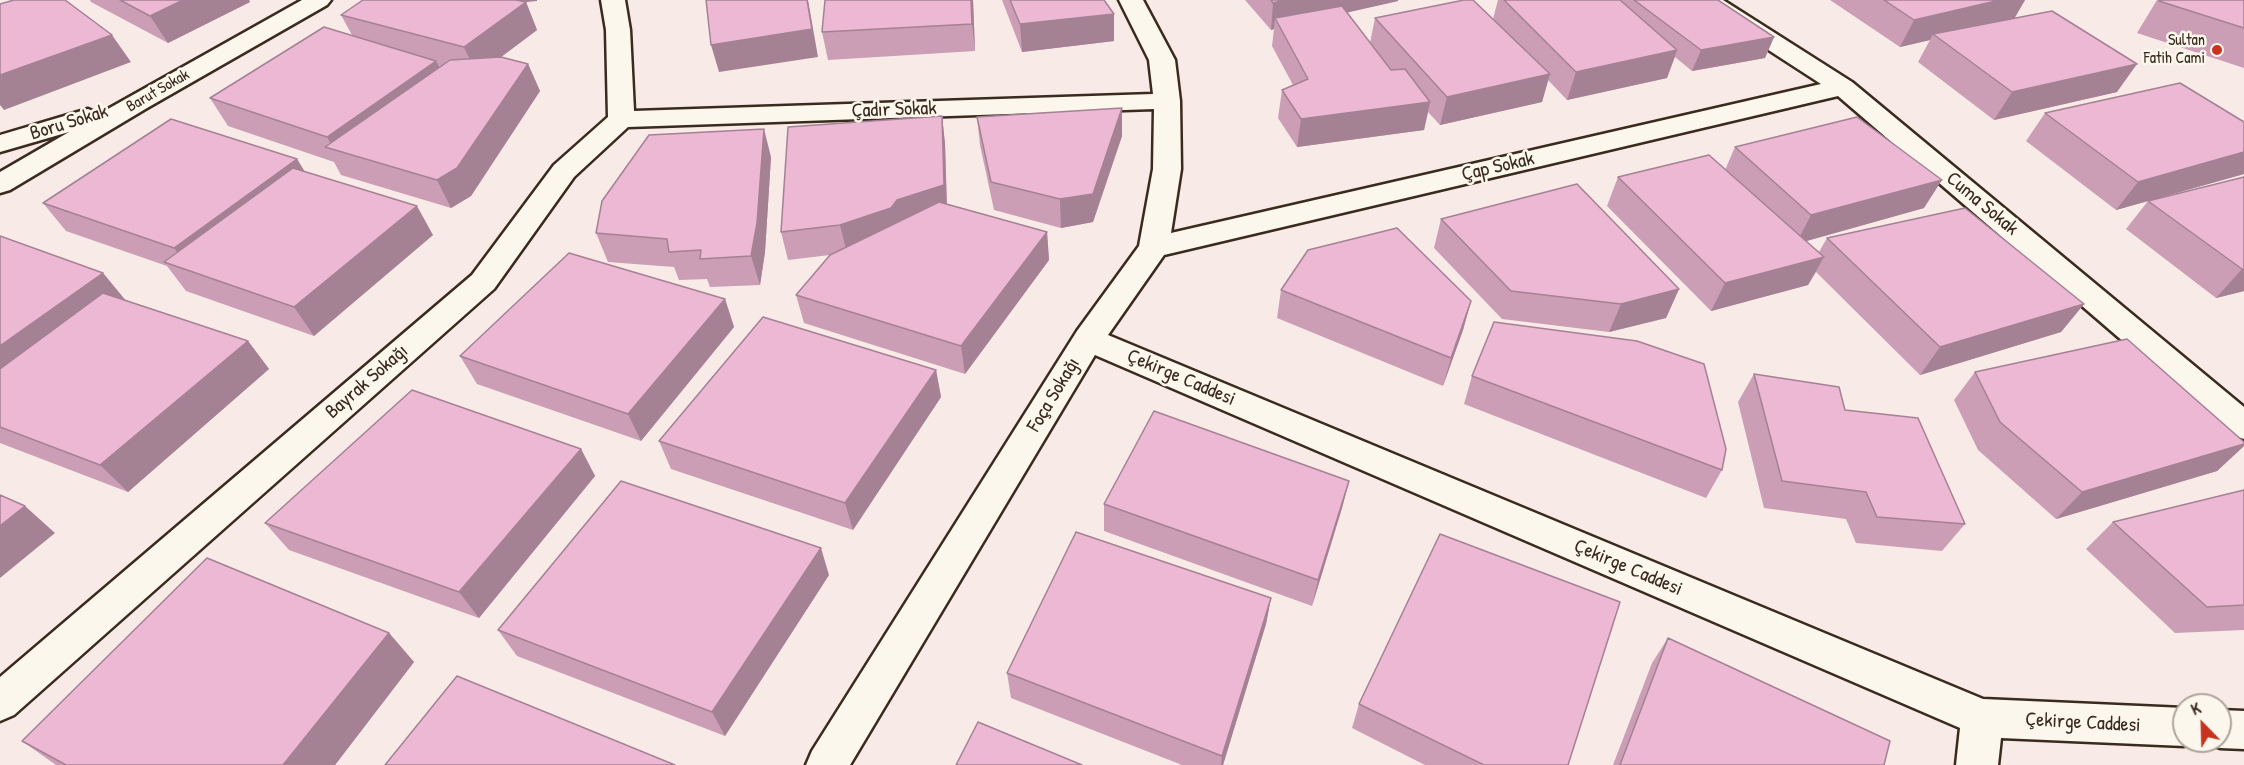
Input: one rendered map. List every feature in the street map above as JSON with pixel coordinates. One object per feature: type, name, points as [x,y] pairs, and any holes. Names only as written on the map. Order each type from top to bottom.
[{"type":"street","name":"Barut Sokak","points":[[0,184],[138,102],[319,0]]},
{"type":"street","points":[[613,0],[618,30],[621,118]]},
{"type":"street","name":"Foça Sokağı","points":[[827,765],[1088,339],[1154,247],[1167,169],[1167,101],[1162,60],[1131,0]]},
{"type":"street","name":"Cuma Sokak","points":[[1707,0],[1843,87],[2244,426]]},
{"type":"street","name":"Çap Sokak","points":[[1154,247],[1843,87]]},
{"type":"street","name":"Çadır Sokak","points":[[621,118],[1167,101]]},
{"type":"street","name":"Boru Sokak","points":[[0,144],[138,102]]},
{"type":"street","name":"Bayrak Sokağı","points":[[0,702],[483,282],[564,171],[621,118]]},
{"type":"street","name":"Çekirge Caddesi","points":[[1088,339],[1982,718],[2172,726]]},
{"type":"street","points":[[1977,765],[1982,718]]},
{"type":"building","points":[[14,0],[65,0],[112,35],[0,75],[0,4]]},
{"type":"building","points":[[120,0],[183,0],[150,16]]},
{"type":"building","points":[[363,0],[516,0],[526,2],[464,47],[341,15]]},
{"type":"building","points":[[706,0],[807,0],[812,29],[711,45]]},
{"type":"building","points":[[825,0],[971,0],[972,24],[822,32]]},
{"type":"building","points":[[1010,0],[1104,0],[1114,14],[1020,24]]},
{"type":"building","points":[[1473,0],[1550,74],[1447,97],[1375,18]]},
{"type":"building","points":[[1504,0],[1620,0],[1677,50],[1576,72]]},
{"type":"building","points":[[1634,0],[1718,0],[1774,37],[1701,50]]},
{"type":"building","points":[[1884,0],[2000,0],[1914,20]]},
{"type":"building","points":[[2244,0],[2244,28],[2159,1]]},
{"type":"building","points":[[1342,6],[1391,70],[1405,69],[1430,102],[1301,119],[1282,90],[1308,79],[1275,18]]},
{"type":"building","points":[[2052,11],[2137,64],[2012,92],[1933,34]]},
{"type":"building","points":[[324,27],[436,61],[327,137],[210,98]]},
{"type":"building","points":[[501,57],[528,64],[457,168],[437,180],[325,147],[450,60]]},
{"type":"building","points":[[2180,83],[2244,122],[2244,152],[2138,182],[2045,113]]},
{"type":"building","points":[[1122,108],[1093,194],[1060,199],[991,182],[977,117]]},
{"type":"building","points":[[942,116],[944,185],[897,200],[891,208],[840,225],[781,232],[788,127]]},
{"type":"building","points":[[1857,117],[1942,180],[1811,215],[1735,147]]},
{"type":"building","points":[[171,119],[297,159],[174,248],[43,203]]},
{"type":"building","points":[[764,129],[757,223],[751,256],[700,259],[701,250],[669,252],[667,239],[596,233],[602,201],[649,135]]},
{"type":"building","points":[[1709,155],[1824,257],[1725,283],[1618,177]]},
{"type":"building","points":[[293,168],[417,206],[294,307],[164,262]]},
{"type":"building","points":[[2244,177],[2244,269],[2148,201]]},
{"type":"building","points":[[1577,184],[1679,289],[1621,304],[1511,291],[1441,219]]},
{"type":"building","points":[[939,202],[1047,232],[961,346],[796,295],[830,255]]},
{"type":"building","points":[[1965,208],[2084,304],[1940,347],[1827,238]]},
{"type":"building","points":[[1397,228],[1471,301],[1451,358],[1281,290],[1308,250]]},
{"type":"building","points":[[0,236],[103,273],[0,346]]},
{"type":"building","points":[[569,253],[725,299],[628,414],[460,356]]},
{"type":"building","points":[[103,293],[248,341],[100,465],[0,427],[0,369]]},
{"type":"building","points":[[763,317],[936,370],[845,503],[659,441]]},
{"type":"building","points":[[1494,322],[1637,341],[1704,364],[1726,449],[1722,470],[1472,376]]},
{"type":"building","points":[[2127,339],[2244,444],[2082,492],[2000,422],[1975,372]]},
{"type":"building","points":[[1754,374],[1839,387],[1845,410],[1918,418],[1965,524],[1877,517],[1866,492],[1782,481]]},
{"type":"building","points":[[412,390],[581,449],[459,592],[265,523]]},
{"type":"building","points":[[1154,411],[1349,481],[1318,580],[1104,504]]},
{"type":"building","points":[[621,481],[821,548],[712,712],[498,630]]},
{"type":"building","points":[[2244,490],[2244,605],[2207,607],[2113,522]]},
{"type":"building","points":[[0,495],[25,506],[0,526]]},
{"type":"building","points":[[1076,532],[1271,598],[1222,756],[1007,673]]},
{"type":"building","points":[[1440,534],[1620,602],[1568,765],[1484,765],[1359,704]]},
{"type":"building","points":[[207,558],[389,633],[283,765],[66,765],[22,741]]},
{"type":"building","points":[[1668,638],[1890,741],[1884,765],[1620,765]]},
{"type":"building","points":[[457,676],[675,765],[385,765]]},
{"type":"building","points":[[978,722],[1082,765],[956,765]]},
{"type":"place","name":"Sultan Fatih Cami","points":[[2217,50]]}]
